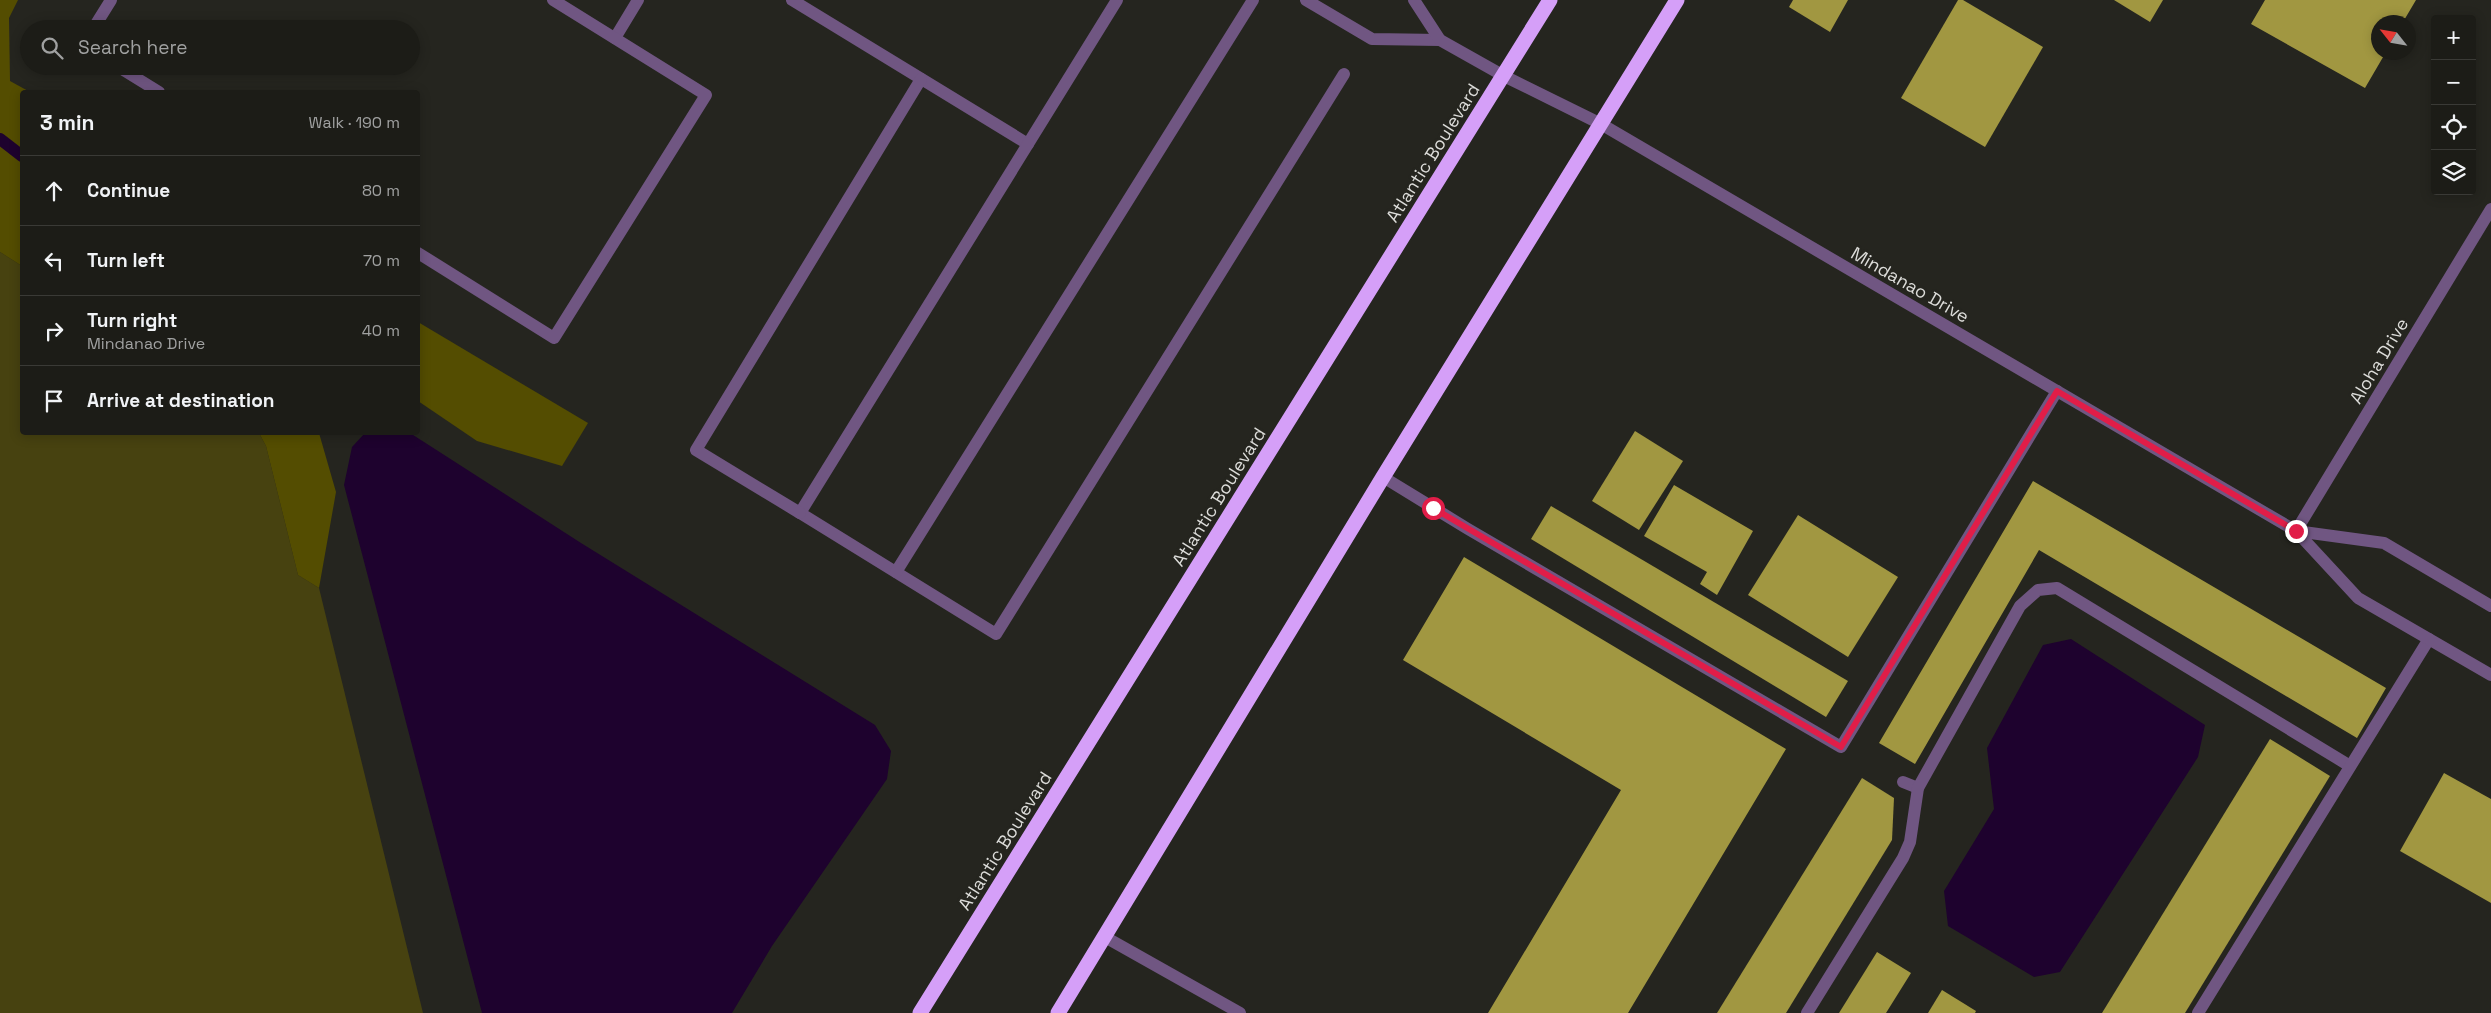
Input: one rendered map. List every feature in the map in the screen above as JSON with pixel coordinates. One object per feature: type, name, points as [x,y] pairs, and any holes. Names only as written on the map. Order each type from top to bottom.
[{"type":"highway","name":"Atlantic Boulevard","points":[[920,1013],[1550,0]]},
{"type":"highway","points":[[1058,1013],[1677,0]]},
{"type":"street","points":[[99,20],[111,0]]},
{"type":"street","points":[[420,254],[554,338],[706,95],[553,0]]},
{"type":"street","points":[[615,38],[638,0]]},
{"type":"street","points":[[792,0],[1028,144]]},
{"type":"street","points":[[800,513],[1117,0]]},
{"type":"street","points":[[896,572],[1253,0]]},
{"type":"street","points":[[1306,0],[1372,39],[1440,40]]},
{"type":"street","points":[[1414,0],[1440,40]]},
{"type":"street","name":"Mindanao Drive","points":[[1440,40],[1504,76],[1601,124],[2296,531],[2358,598],[2491,675]]},
{"type":"street","points":[[920,78],[696,450],[996,634],[1344,74]]},
{"type":"street","points":[[132,75],[156,90]]},
{"type":"street","name":"Aloha Drive","points":[[2296,531],[2491,209]]},
{"type":"street","points":[[1384,477],[1468,529],[1841,747],[2057,391]]},
{"type":"street","name":"Mindanao Drive","points":[[2296,531],[2384,543],[2491,606]]},
{"type":"street","points":[[1807,1013],[1910,842],[1918,788],[2020,606],[2038,590],[2057,588],[2350,766]]},
{"type":"street","points":[[2198,1013],[2429,639]]},
{"type":"street","points":[[1904,782],[1918,788]]},
{"type":"street","points":[[1105,937],[1240,1013]]},
{"type":"shaded area","points":[[0,0],[18,0],[9,18],[10,81],[26,90],[20,90],[20,265],[0,252]]},
{"type":"shaded area","points":[[0,252],[20,265],[20,435],[260,435],[266,446],[298,575],[319,588],[423,1013],[0,1013]]},
{"type":"shaded area","points":[[420,323],[588,423],[562,466],[477,441],[420,402]]},
{"type":"shaded area","points":[[260,435],[320,435],[336,492],[319,588],[298,575],[266,446]]},
{"type":"shaded area","points":[[363,435],[413,435],[581,543],[875,725],[891,751],[887,779],[772,946],[732,1013],[482,1013],[344,485],[352,447]]},
{"type":"shaded area","points":[[2071,639],[2205,725],[2198,757],[2060,972],[2034,977],[1948,926],[1944,891],[1994,809],[1987,748],[2043,645]]},
{"type":"building","points":[[1793,0],[1848,0],[1830,32],[1789,7]]},
{"type":"building","points":[[1958,0],[1963,0],[2043,47],[1985,147],[1901,98]]},
{"type":"building","points":[[2114,0],[2163,0],[2150,22]]},
{"type":"building","points":[[2265,0],[2416,0],[2407,15],[2371,15],[2371,60],[2381,60],[2365,88],[2251,24]]},
{"type":"building","points":[[1635,431],[1683,461],[1639,530],[1592,501]]},
{"type":"building","points":[[2033,481],[2386,688],[2357,738],[2039,550],[1915,764],[1879,743]]},
{"type":"building","points":[[1674,485],[1753,531],[1717,595],[1700,584],[1707,572],[1644,536]]},
{"type":"building","points":[[1551,506],[1848,681],[1826,717],[1531,539]]},
{"type":"building","points":[[1798,515],[1898,577],[1848,657],[1748,595]]},
{"type":"building","points":[[1464,557],[1786,749],[1628,1013],[1488,1013],[1621,790],[1403,660]]},
{"type":"building","points":[[2270,739],[2330,776],[2185,1013],[2102,1013]]},
{"type":"building","points":[[2444,773],[2491,799],[2491,903],[2400,851]]},
{"type":"building","points":[[1862,778],[1894,798],[1892,840],[1786,1013],[1717,1013]]},
{"type":"building","points":[[1877,952],[1911,973],[1886,1013],[1839,1013]]},
{"type":"building","points":[[1942,990],[1976,1011],[1975,1013],[1928,1013]]},
{"type":"waterway","points":[[0,139],[20,154]]},
{"type":"route","points":[[1433,508],[1841,747],[2057,391],[2296,531]]}]
